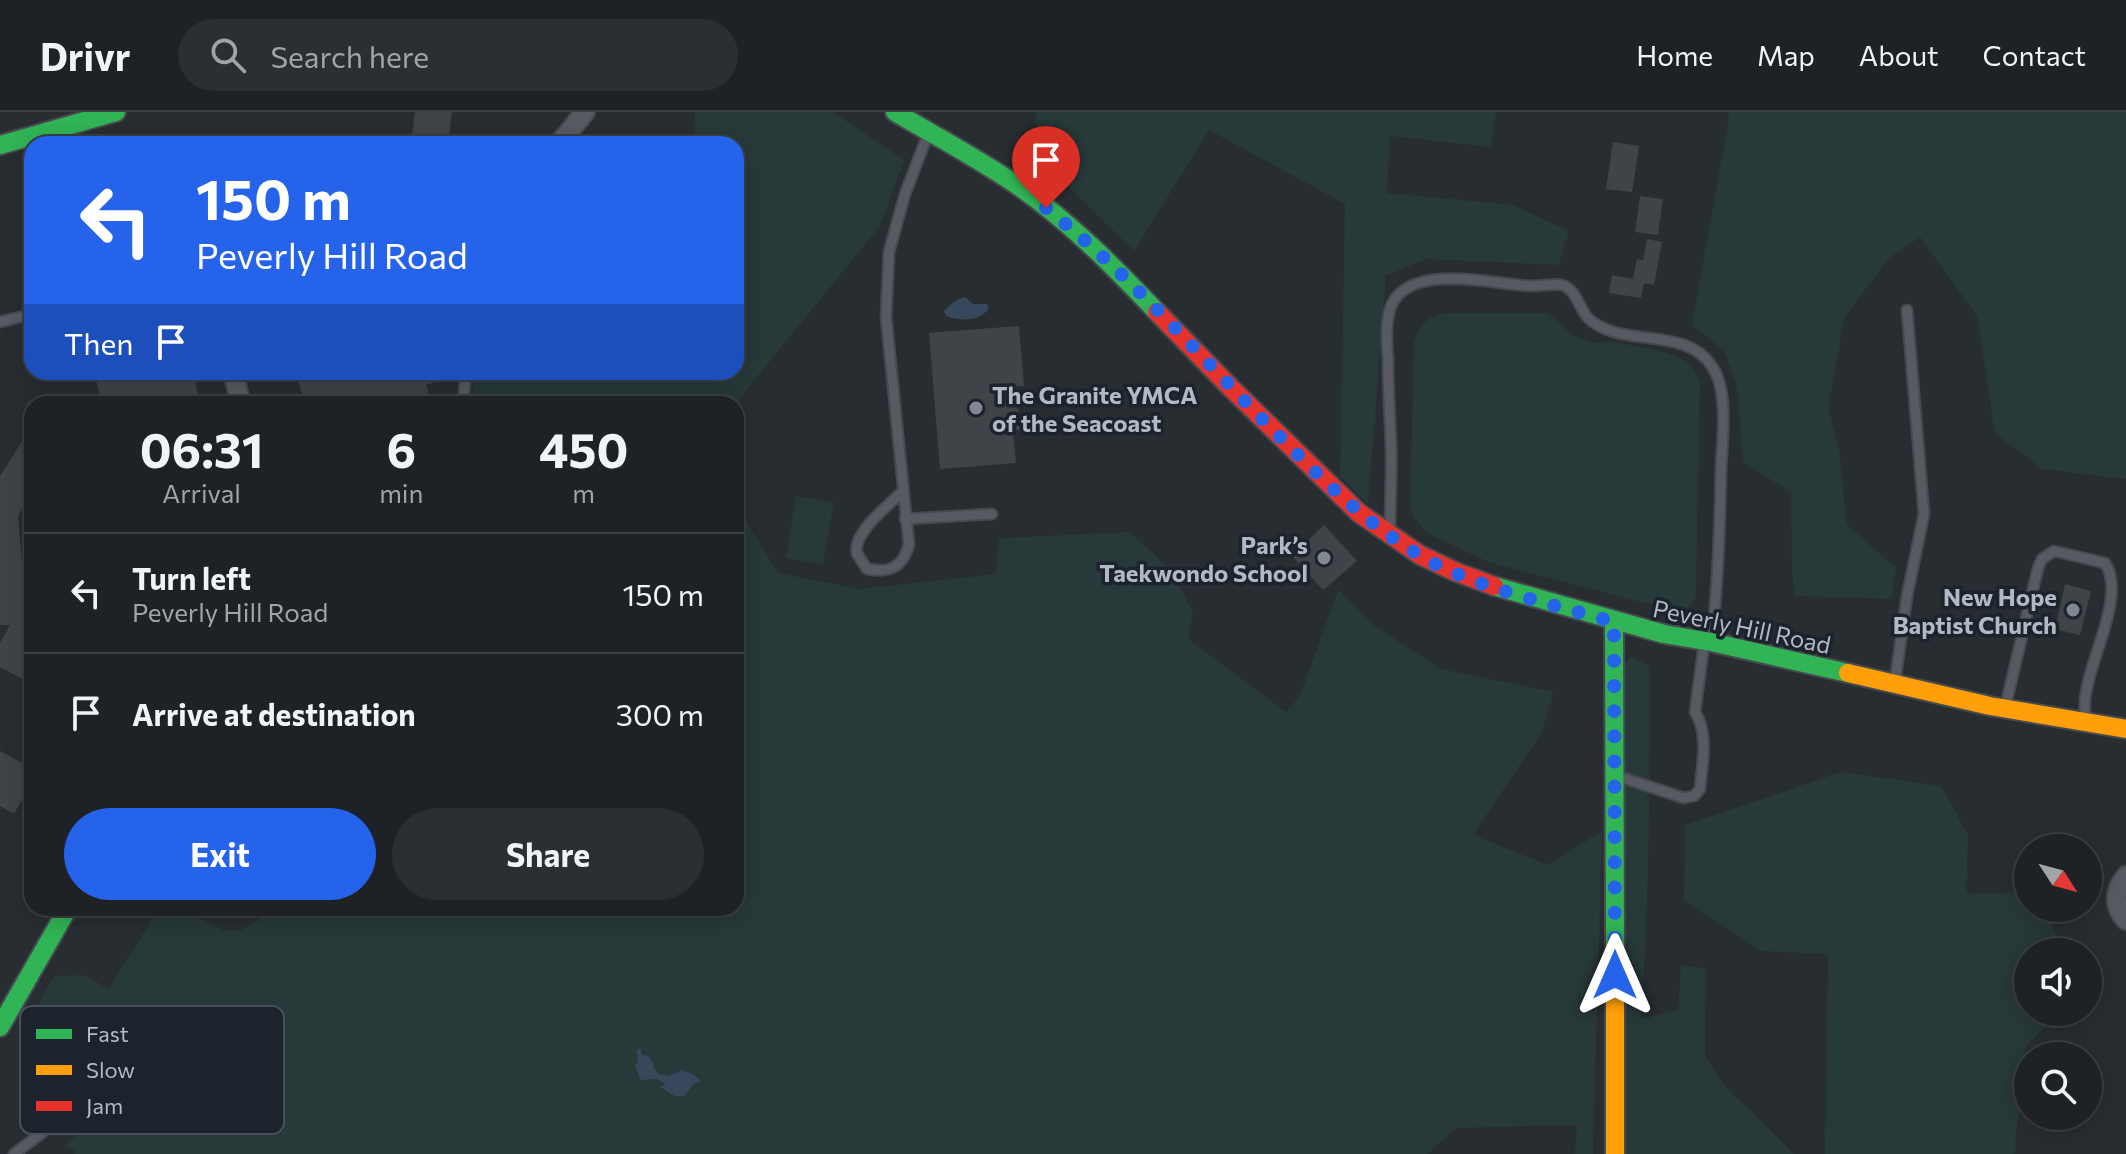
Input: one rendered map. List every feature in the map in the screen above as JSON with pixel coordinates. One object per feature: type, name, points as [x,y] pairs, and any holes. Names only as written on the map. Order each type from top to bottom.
[{"type":"street","points":[[0,145],[61,119],[116,112]]},
{"type":"street","points":[[566,136],[585,112]]},
{"type":"street","name":"Peverly Hill Road","points":[[895,112],[1021,188],[1071,228],[1111,264],[1359,513],[1420,555],[1509,592],[1614,622],[1894,685],[2126,729]]},
{"type":"street","points":[[1614,622],[1615,1154]]},
{"type":"street","points":[[2126,876],[2116,895],[2118,909],[2126,920]]},
{"type":"street","points":[[0,1027],[63,916]]},
{"type":"lane","points":[[902,492],[857,540],[856,551],[867,569],[882,572],[896,567],[905,557],[909,545],[886,316],[889,252],[905,194],[929,132]]},
{"type":"lane","points":[[1390,535],[1387,328],[1392,305],[1409,286],[1453,279],[1533,286],[1563,285],[1572,291],[1586,316],[1598,326],[1615,333],[1675,341],[1690,347],[1713,366],[1719,380],[1722,418],[1721,489],[1717,591],[1695,712],[1701,721],[1703,745],[1700,789],[1694,796],[1684,798],[1614,774]]},
{"type":"lane","points":[[1894,685],[1907,596],[1924,514],[1907,310]]},
{"type":"lane","points":[[0,322],[24,316]]},
{"type":"lane","points":[[905,519],[992,514]]},
{"type":"lane","points":[[2005,708],[2038,568],[2042,559],[2054,551],[2112,567],[2121,591],[2116,617],[2086,691],[2085,722]]},
{"type":"lane","points":[[14,1154],[40,1134]]},
{"type":"shaded area","points":[[695,112],[833,112],[904,160],[880,226],[742,396],[472,396],[474,380],[744,380],[744,136],[690,136],[694,131]]},
{"type":"shaded area","points":[[1036,112],[1496,112],[1491,147],[1390,136],[1387,193],[1514,205],[1568,231],[1559,265],[1425,259],[1386,276],[1368,504],[1340,476],[1345,204],[1209,130],[1134,251],[1039,158]]},
{"type":"shaded area","points":[[1730,112],[2126,112],[2126,479],[2042,469],[1995,433],[1977,316],[1920,237],[1889,258],[1844,318],[1828,410],[1839,450],[1847,525],[1896,568],[1891,599],[1795,596],[1791,492],[1743,462],[1737,388],[1724,350],[1692,325]]},
{"type":"shaded area","points":[[1446,313],[1549,313],[1579,338],[1658,351],[1676,356],[1690,366],[1700,383],[1696,591],[1688,608],[1668,609],[1488,562],[1427,533],[1413,517],[1410,503],[1414,345],[1424,323]]},
{"type":"shaded area","points":[[796,496],[834,503],[823,564],[786,558]]},
{"type":"shaded area","points":[[744,518],[778,573],[860,589],[996,574],[999,538],[1130,532],[1171,570],[1193,612],[1188,639],[1286,712],[1300,696],[1338,590],[1373,625],[1441,669],[1553,692],[1542,732],[1473,835],[1548,865],[1602,831],[1593,1154],[1575,1154],[1577,1125],[1457,1128],[1427,1154],[75,1154],[75,1151],[65,1147],[77,1134],[284,1134],[284,1006],[37,1006],[54,976],[84,975],[109,989],[154,916],[195,916],[224,931],[241,930],[261,918],[744,916]]},
{"type":"shaded area","points":[[1631,657],[1650,666],[1646,931],[1641,1019],[1678,1010],[1681,965],[1706,969],[1705,1055],[1723,1084],[1794,1154],[1623,1154],[1620,667]]},
{"type":"shaded area","points":[[1841,772],[1941,786],[1968,835],[1966,894],[2014,892],[2014,922],[2051,922],[2057,938],[2014,938],[2014,1026],[2045,1026],[2030,1042],[2014,1042],[2014,1130],[2017,1130],[2014,1154],[1825,1154],[1828,954],[1761,951],[1684,900],[1685,825]]},
{"type":"water","points":[[965,297],[973,304],[987,304],[989,308],[980,316],[969,319],[946,316],[944,311]]},
{"type":"water","points":[[637,1049],[649,1057],[659,1074],[668,1076],[682,1070],[701,1081],[684,1096],[675,1096],[659,1086],[666,1085],[660,1081],[641,1081],[635,1066]]},
{"type":"building","points":[[415,112],[452,112],[449,136],[412,136]]},
{"type":"building","points":[[1613,142],[1639,146],[1632,192],[1606,189]]},
{"type":"building","points":[[1640,196],[1663,199],[1658,235],[1635,232]]},
{"type":"building","points":[[1647,239],[1662,242],[1654,285],[1644,283],[1641,298],[1609,293],[1612,275],[1633,279],[1637,259],[1643,260]]},
{"type":"building","name":"The Granite YMCA of the Seacoast","points":[[1019,326],[1024,386],[1016,386],[1020,430],[1013,430],[1016,463],[940,469],[929,333]]},
{"type":"building","points":[[96,380],[195,380],[198,396],[100,396]]},
{"type":"building","points":[[298,380],[442,380],[426,385],[429,396],[303,396]]},
{"type":"building","points":[[24,438],[24,505],[18,516],[24,585],[24,680],[0,667],[0,643],[10,625],[0,625],[0,476]]},
{"type":"building","name":"Park’s Taekwondo School","points":[[1324,525],[1357,561],[1323,590],[1292,556]]},
{"type":"building","name":"New Hope Baptist Church","points":[[2065,584],[2091,591],[2080,635],[2055,629]]},
{"type":"building","points":[[0,751],[24,764],[24,796],[14,814],[0,806]]},
{"type":"traffic: fast","points":[[32,136],[116,112]]},
{"type":"traffic: fast","points":[[895,112],[1021,188],[1092,247],[1157,312]]},
{"type":"traffic: fast","points":[[0,145],[24,138]]},
{"type":"traffic: fast","points":[[1494,586],[1664,634],[1848,673]]},
{"type":"traffic: fast","points":[[1614,622],[1615,948]]},
{"type":"traffic: fast","points":[[0,1027],[63,916]]},
{"type":"traffic: slow","points":[[1848,673],[1990,706],[2126,729]]},
{"type":"traffic: slow","points":[[1615,948],[1615,1154]]},
{"type":"traffic: jam","points":[[1157,312],[1359,513],[1420,555],[1494,586]]},
{"type":"place","name":"The Granite YMCA of the Seacoast","points":[[976,408]]},
{"type":"place","name":"Park’s Taekwondo School","points":[[1324,558]]},
{"type":"place","name":"New Hope Baptist Church","points":[[2073,610]]},
{"type":"route","points":[[1046,208],[1111,264],[1231,388],[1359,513],[1420,555],[1456,572],[1509,592],[1614,622],[1615,975]]}]
